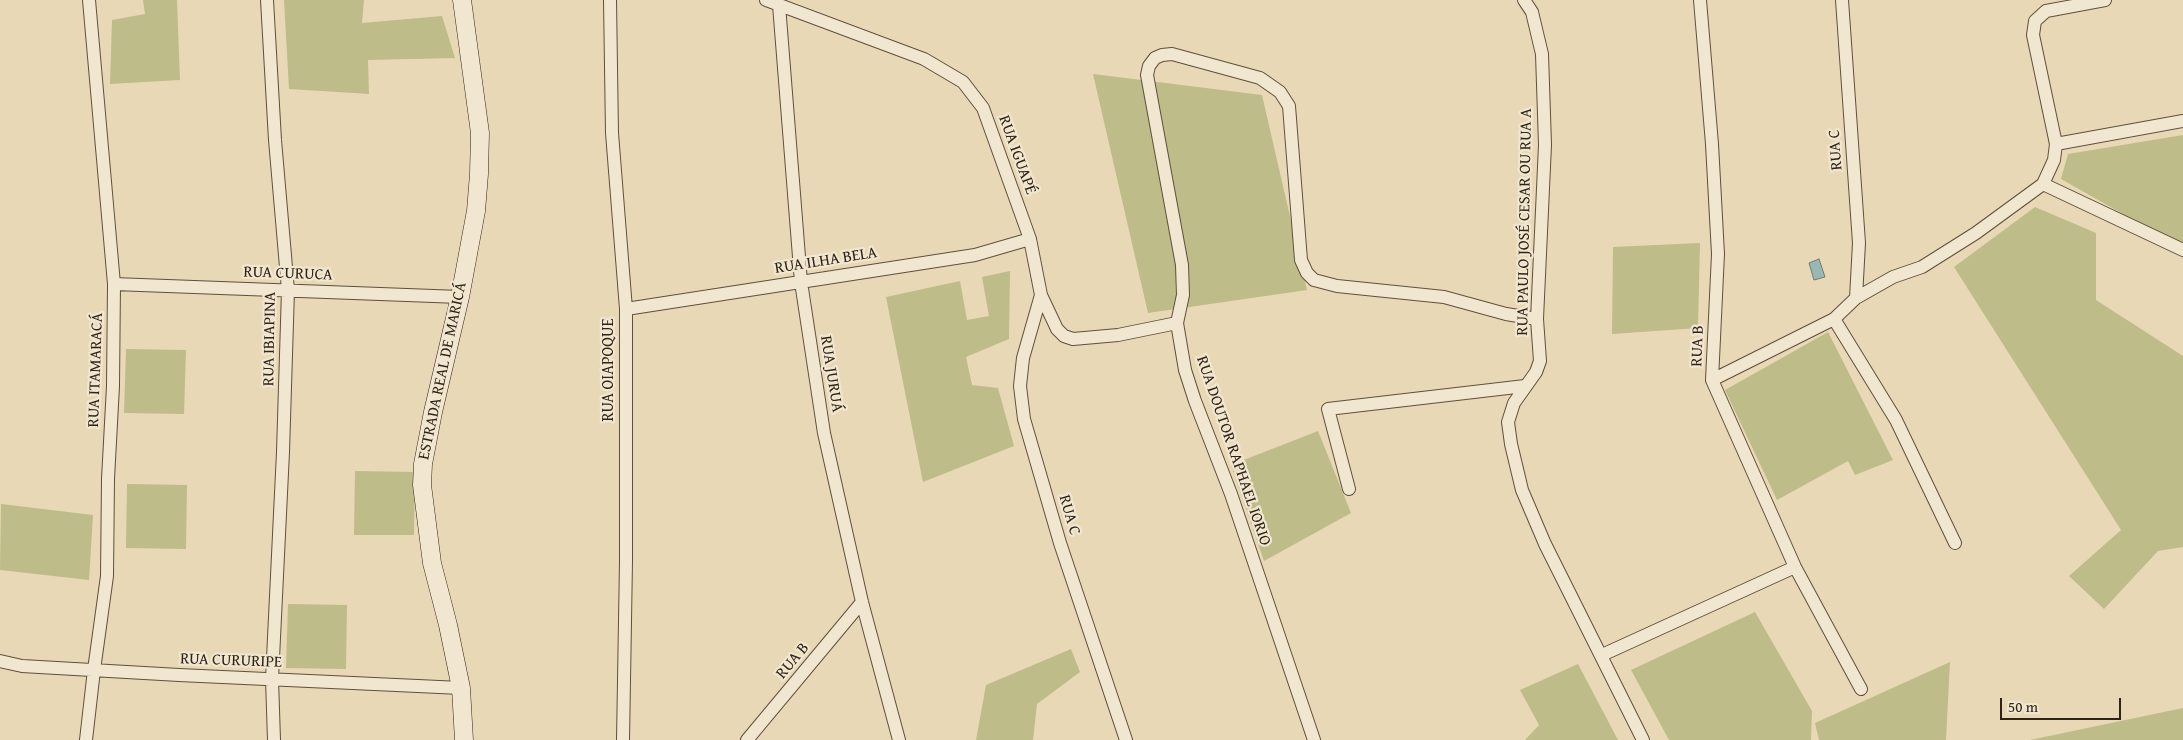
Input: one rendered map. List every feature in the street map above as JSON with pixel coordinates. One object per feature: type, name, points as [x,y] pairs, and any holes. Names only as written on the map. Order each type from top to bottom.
[{"type":"main road","name":"ESTRADA REAL DE MARICÁ","points":[[462,0],[480,132],[476,211],[460,297],[433,412],[423,464],[422,485],[432,563],[461,688],[464,740]]},
{"type":"street","name":"RUA ITAMARACÁ","points":[[86,740],[107,576],[114,284],[89,0]]},
{"type":"street","name":"RUA IBIAPINA","points":[[266,0],[275,140],[288,290],[283,462],[272,679],[274,740]]},
{"type":"street","name":"RUA OIAPOQUE","points":[[610,0],[612,133],[626,309],[626,561],[623,740]]},
{"type":"street","name":"RUA IGUAPÉ","points":[[766,0],[924,59],[963,82],[983,108],[1030,239],[1041,294],[1057,329],[1064,336],[1073,339],[1118,335],[1177,323]]},
{"type":"street","name":"RUA PAULO JOSÉ CESAR OU RUA A","points":[[1524,0],[1532,12],[1542,63],[1545,145],[1541,267],[1537,319],[1540,361],[1536,372],[1514,403],[1508,422],[1522,490],[1545,544],[1643,740]]},
{"type":"street","name":"RUA B","points":[[1700,0],[1712,144],[1718,254],[1712,380],[1795,567],[1861,690]]},
{"type":"street","name":"RUA C","points":[[1842,0],[1859,244],[1856,298]]},
{"type":"street","points":[[1712,380],[1834,319],[1856,298],[1893,277],[1922,267],[1976,233],[2043,184],[2054,160],[2056,144],[2033,34],[2035,21],[2046,11],[2105,0]]},
{"type":"street","name":"RUA JURUÁ","points":[[779,5],[801,282],[824,433],[862,602],[899,740]]},
{"type":"street","name":"RUA DOUTOR RAPHAEL IORIO","points":[[1314,740],[1231,494],[1185,370],[1177,323],[1183,295],[1182,265],[1147,75],[1148,66],[1155,58],[1162,54],[1172,54],[1260,78],[1280,92],[1289,106],[1300,260],[1307,273],[1314,280],[1337,286],[1444,297],[1506,314],[1537,319]]},
{"type":"street","points":[[2056,144],[2183,121]]},
{"type":"street","points":[[2043,184],[2183,250]]},
{"type":"street","name":"RUA ILHA BELA","points":[[626,309],[975,255],[1030,239]]},
{"type":"street","name":"RUA CURUCA","points":[[114,284],[460,297]]},
{"type":"street","name":"RUA C","points":[[1041,294],[1023,358],[1020,386],[1024,419],[1060,543],[1126,740]]},
{"type":"street","points":[[1834,319],[1896,420],[1955,543]]},
{"type":"street","points":[[1349,489],[1328,409],[1525,386]]},
{"type":"street","points":[[1602,655],[1795,567]]},
{"type":"street","name":"RUA B","points":[[747,740],[862,602]]},
{"type":"street","name":"RUA CURURIPE","points":[[0,661],[22,666],[461,688]]},
{"type":"shaded area","points":[[143,0],[177,0],[180,80],[110,84],[112,20],[145,14]]},
{"type":"shaded area","points":[[284,0],[364,0],[362,23],[442,16],[455,58],[368,60],[369,94],[289,89]]},
{"type":"shaded area","points":[[1093,74],[1262,95],[1307,290],[1148,313]]},
{"type":"shaded area","points":[[2183,135],[2183,248],[2061,179],[2068,154]]},
{"type":"shaded area","points":[[2035,207],[2096,233],[2096,300],[2183,356],[2183,547],[2158,551],[2104,609],[2069,576],[2121,530],[1954,267]]},
{"type":"shaded area","points":[[1700,243],[1698,328],[1612,334],[1613,247]]},
{"type":"shaded area","points":[[1010,271],[1009,339],[966,357],[972,385],[998,388],[1014,446],[923,482],[886,297],[960,281],[967,320],[989,316],[982,277]]},
{"type":"shaded area","points":[[1828,332],[1893,460],[1855,475],[1848,461],[1777,500],[1725,390]]},
{"type":"shaded area","points":[[126,349],[186,350],[184,414],[124,413]]},
{"type":"shaded area","points":[[1318,431],[1351,513],[1264,561],[1231,465]]},
{"type":"shaded area","points":[[355,471],[415,472],[414,535],[354,535]]},
{"type":"shaded area","points":[[127,484],[187,485],[186,549],[126,548]]},
{"type":"shaded area","points":[[1,504],[93,515],[89,580],[0,570]]},
{"type":"shaded area","points":[[288,604],[347,605],[346,669],[286,668]]},
{"type":"shaded area","points":[[1755,612],[1812,711],[1811,740],[1669,740],[1631,670]]},
{"type":"shaded area","points":[[1071,649],[1080,672],[1037,704],[1033,740],[976,740],[986,685]]},
{"type":"shaded area","points":[[1950,662],[1946,740],[1819,740],[1815,723]]},
{"type":"shaded area","points":[[1578,664],[1618,740],[1525,740],[1539,725],[1520,690]]},
{"type":"shaded area","points":[[2183,708],[2183,740],[2030,740]]},
{"type":"water","points":[[1819,259],[1825,277],[1814,280],[1809,263]]}]
